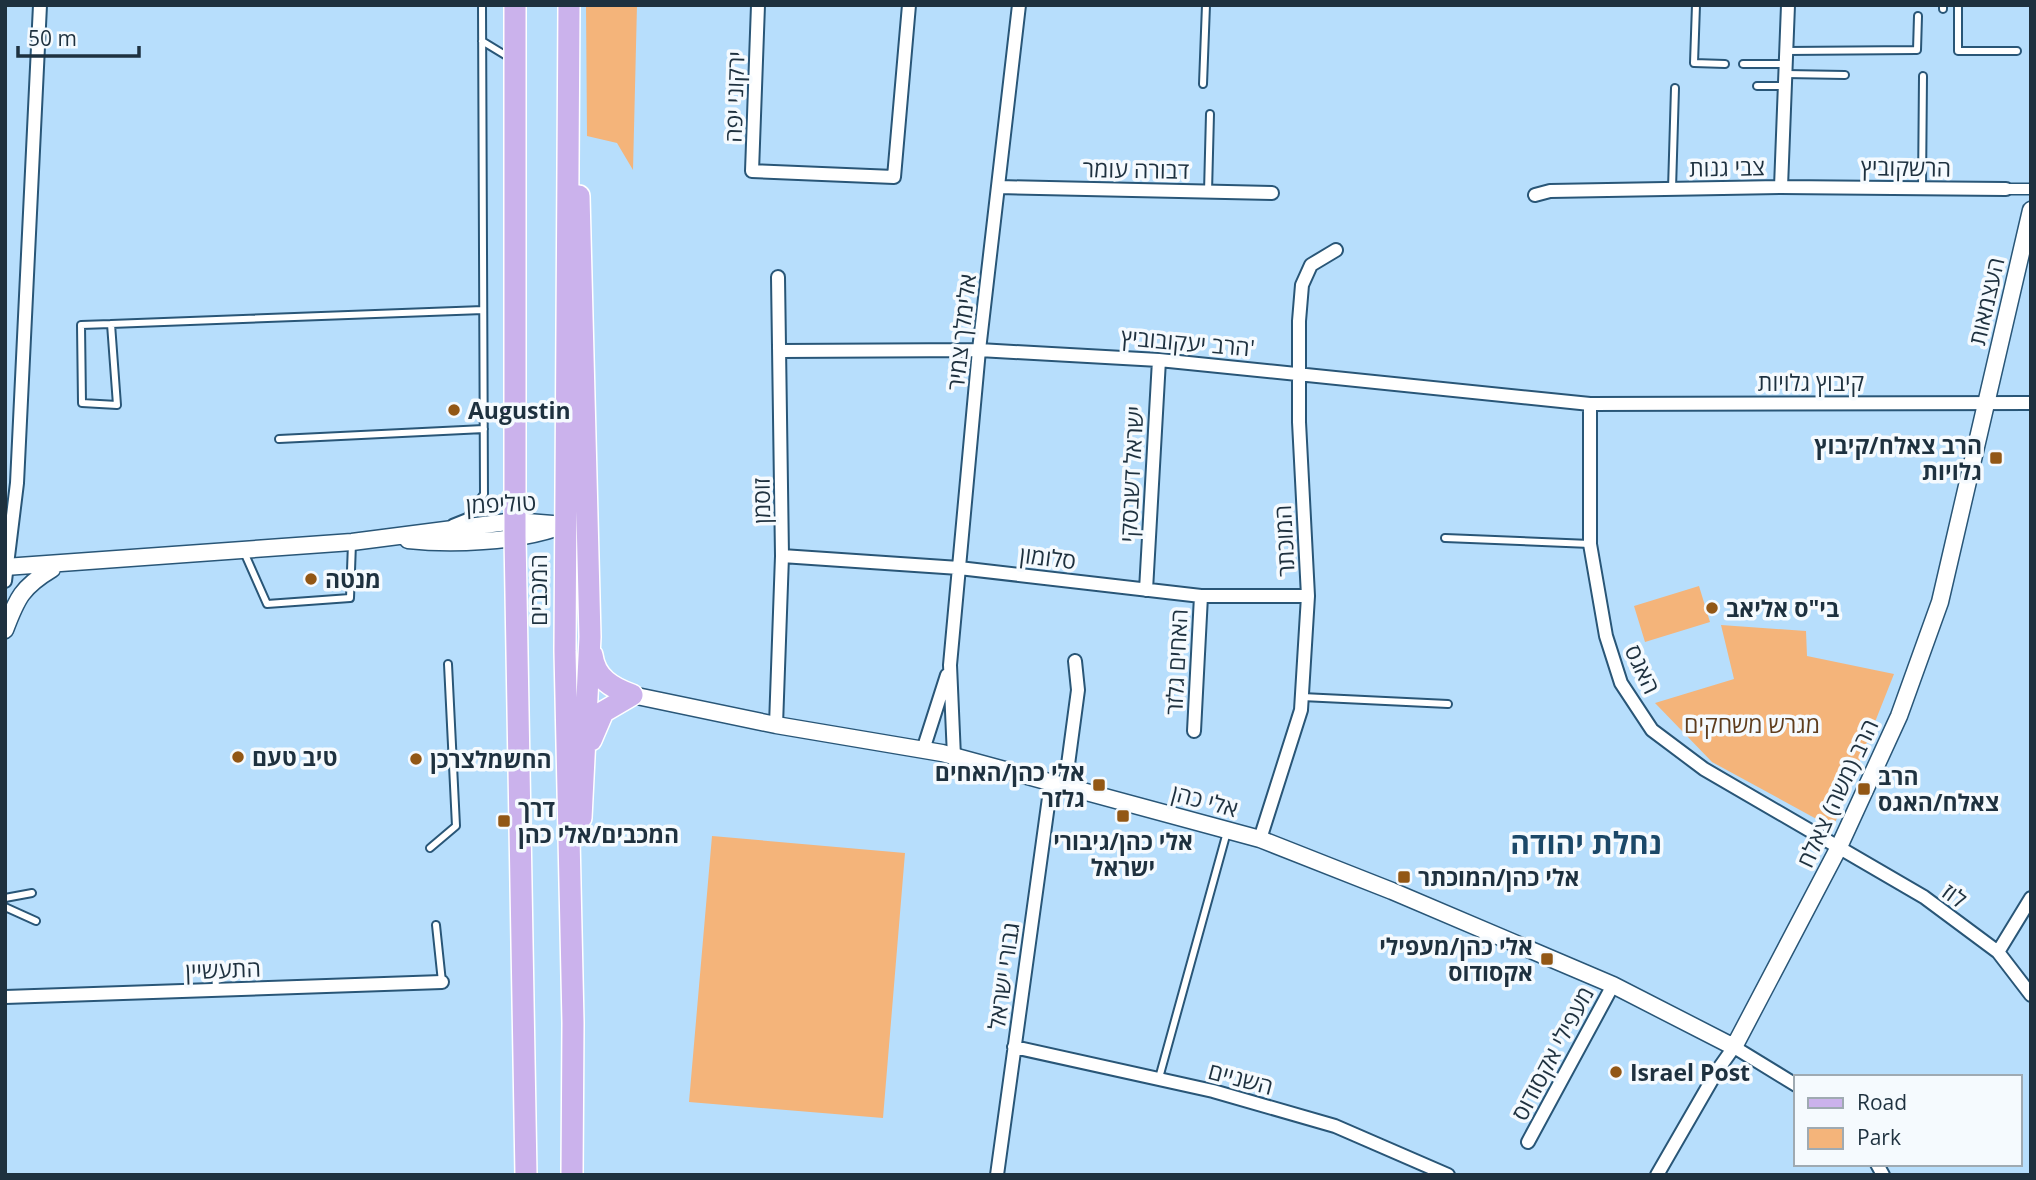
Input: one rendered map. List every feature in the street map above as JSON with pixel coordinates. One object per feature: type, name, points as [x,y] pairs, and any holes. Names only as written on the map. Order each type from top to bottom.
[{"type":"main road","name":"המכבים","points":[[515,5],[515,528],[526,1175]]},
{"type":"main road","name":"המכבים","points":[[569,10],[565,525],[573,1023],[572,1175]]},
{"type":"main road","points":[[569,10],[584,270],[590,637],[573,1023]]},
{"type":"main road","points":[[590,637],[593,663],[601,677],[616,689],[632,695]]},
{"type":"main road","points":[[582,809],[592,732],[603,712],[632,695]]},
{"type":"street","points":[[5,581],[17,483],[40,5]]},
{"type":"street","name":"ירקוני יפה","points":[[758,5],[752,171],[894,177],[909,5]]},
{"type":"street","name":"אלימלך צמיר","points":[[954,757],[950,665],[979,351],[1019,5]]},
{"type":"street","name":"צבי גנות","points":[[1535,195],[1550,191],[1781,187],[1788,5]]},
{"type":"street","name":"דבורה עומר","points":[[999,187],[1272,194]]},
{"type":"street","name":"הרשקוביץ","points":[[1781,187],[2031,189]]},
{"type":"street","name":"העצמאות","points":[[1985,402],[2031,210]]},
{"type":"street","name":"המוכתר","points":[[1260,839],[1301,710],[1302,697],[1308,596],[1298,372],[1302,285],[1311,265],[1336,250]]},
{"type":"street","name":"זוסמן","points":[[776,725],[782,556],[778,277]]},
{"type":"street","name":"הרב יעקובוביץ'","points":[[780,351],[979,351],[1159,359],[1590,404]]},
{"type":"street","name":"ישראל דשבסקי","points":[[1146,590],[1159,359]]},
{"type":"street","name":"הרב (משה) צאלח","points":[[1657,1175],[1717,1071],[1734,1047],[1838,849],[1899,716],[1940,602],[1985,402]]},
{"type":"street","name":"קיבוץ גלויות","points":[[1590,404],[2031,403]]},
{"type":"street","name":"האגס","points":[[1590,404],[1590,544],[1605,636],[1622,683],[1652,730],[1704,769],[1838,849]]},
{"type":"street","name":"טוליפמן","points":[[5,574],[394,538],[433,530],[565,525]]},
{"type":"street","name":"טוליפמן","points":[[394,538],[434,543],[515,528]]},
{"type":"street","name":"סלומון","points":[[782,556],[959,568],[1201,596],[1308,596]]},
{"type":"street","name":"טוליפמן","points":[[6,567],[60,567]]},
{"type":"street","points":[[5,630],[20,595],[29,583],[60,567]]},
{"type":"street","name":"האחים גלזר","points":[[1194,730],[1201,596]]},
{"type":"street","name":"גבורי ישראל","points":[[997,1175],[1014,1047],[1058,785],[1078,690],[1074,661]]},
{"type":"street","name":"אלימלך צמיר","points":[[923,750],[950,665]]},
{"type":"street","name":"אלי כהן","points":[[632,695],[776,725],[954,757],[1260,839],[1392,891],[1613,985],[1734,1047]]},
{"type":"street","name":"לוז","points":[[1838,849],[1924,897],[1998,952],[2031,995]]},
{"type":"street","points":[[1998,952],[2031,898]]},
{"type":"street","name":"התעשיין","points":[[5,997],[442,982]]},
{"type":"street","name":"מעפילי אקסודוס","points":[[1528,1142],[1613,985]]},
{"type":"street","name":"השניים","points":[[1014,1047],[1159,1078],[1335,1126],[1448,1175]]},
{"type":"street","points":[[1734,1047],[1794,1084]]},
{"type":"lane","points":[[433,530],[467,517],[484,494],[482,5]]},
{"type":"lane","points":[[1203,83],[1206,5]]},
{"type":"lane","points":[[1696,5],[1695,63],[1725,64]]},
{"type":"lane","points":[[1958,5],[1958,51],[2017,51]]},
{"type":"lane","points":[[1757,86],[1786,69],[1917,50],[1918,16]]},
{"type":"lane","points":[[482,41],[515,61]]},
{"type":"lane","points":[[1742,64],[1845,75]]},
{"type":"lane","points":[[1922,188],[1923,76]]},
{"type":"lane","points":[[1672,189],[1675,88]]},
{"type":"lane","points":[[1208,192],[1210,114]]},
{"type":"lane","points":[[111,324],[117,405],[82,403],[81,325],[483,310]]},
{"type":"lane","points":[[279,439],[484,429]]},
{"type":"lane","points":[[1445,538],[1590,544]]},
{"type":"lane","points":[[243,550],[267,604],[350,598],[352,542]]},
{"type":"lane","points":[[430,848],[456,826],[448,664]]},
{"type":"lane","points":[[1302,697],[1448,704]]},
{"type":"lane","points":[[1159,1078],[1228,830]]},
{"type":"lane","points":[[5,898],[32,892]]},
{"type":"lane","points":[[5,907],[36,921]]},
{"type":"lane","points":[[436,925],[442,982]]},
{"type":"lane","points":[[215,966],[216,990]]},
{"type":"green space","points":[[586,5],[637,5],[633,170],[617,143],[587,136]]},
{"type":"green space","points":[[1699,586],[1710,622],[1645,642],[1634,606]]},
{"type":"green space","name":"מגרש משחקים","points":[[1721,625],[1806,631],[1807,656],[1894,674],[1833,828],[1712,762],[1655,703],[1734,679]]},
{"type":"green space","points":[[712,836],[905,853],[883,1118],[689,1102]]},
{"type":"place","name":"Augustin","points":[[454,410]]},
{"type":"place","name":"הרב צאלח/קיבוץ גלויות","points":[[1996,458]]},
{"type":"place","name":"מנטה","points":[[311,579]]},
{"type":"place","name":"בי\"ס אליאב","points":[[1712,608]]},
{"type":"place","name":"טיב טעם","points":[[238,757]]},
{"type":"place","name":"החשמלצרכן","points":[[416,759]]},
{"type":"place","name":"אלי כהן/האחים גלזר","points":[[1099,785]]},
{"type":"place","name":"הרב צאלח/האגס","points":[[1864,789]]},
{"type":"place","name":"אלי כהן/גיבורי ישראל","points":[[1123,816]]},
{"type":"place","name":"דרך המכבים/אלי כהן","points":[[504,821]]},
{"type":"place","name":"אלי כהן/המוכתר","points":[[1404,877]]},
{"type":"place","name":"אלי כהן/מעפילי אקסודוס","points":[[1547,959]]},
{"type":"place","name":"Israel Post","points":[[1616,1072]]},
{"type":"district","name":"נחלת יהודה","points":[[1586,842]]}]
